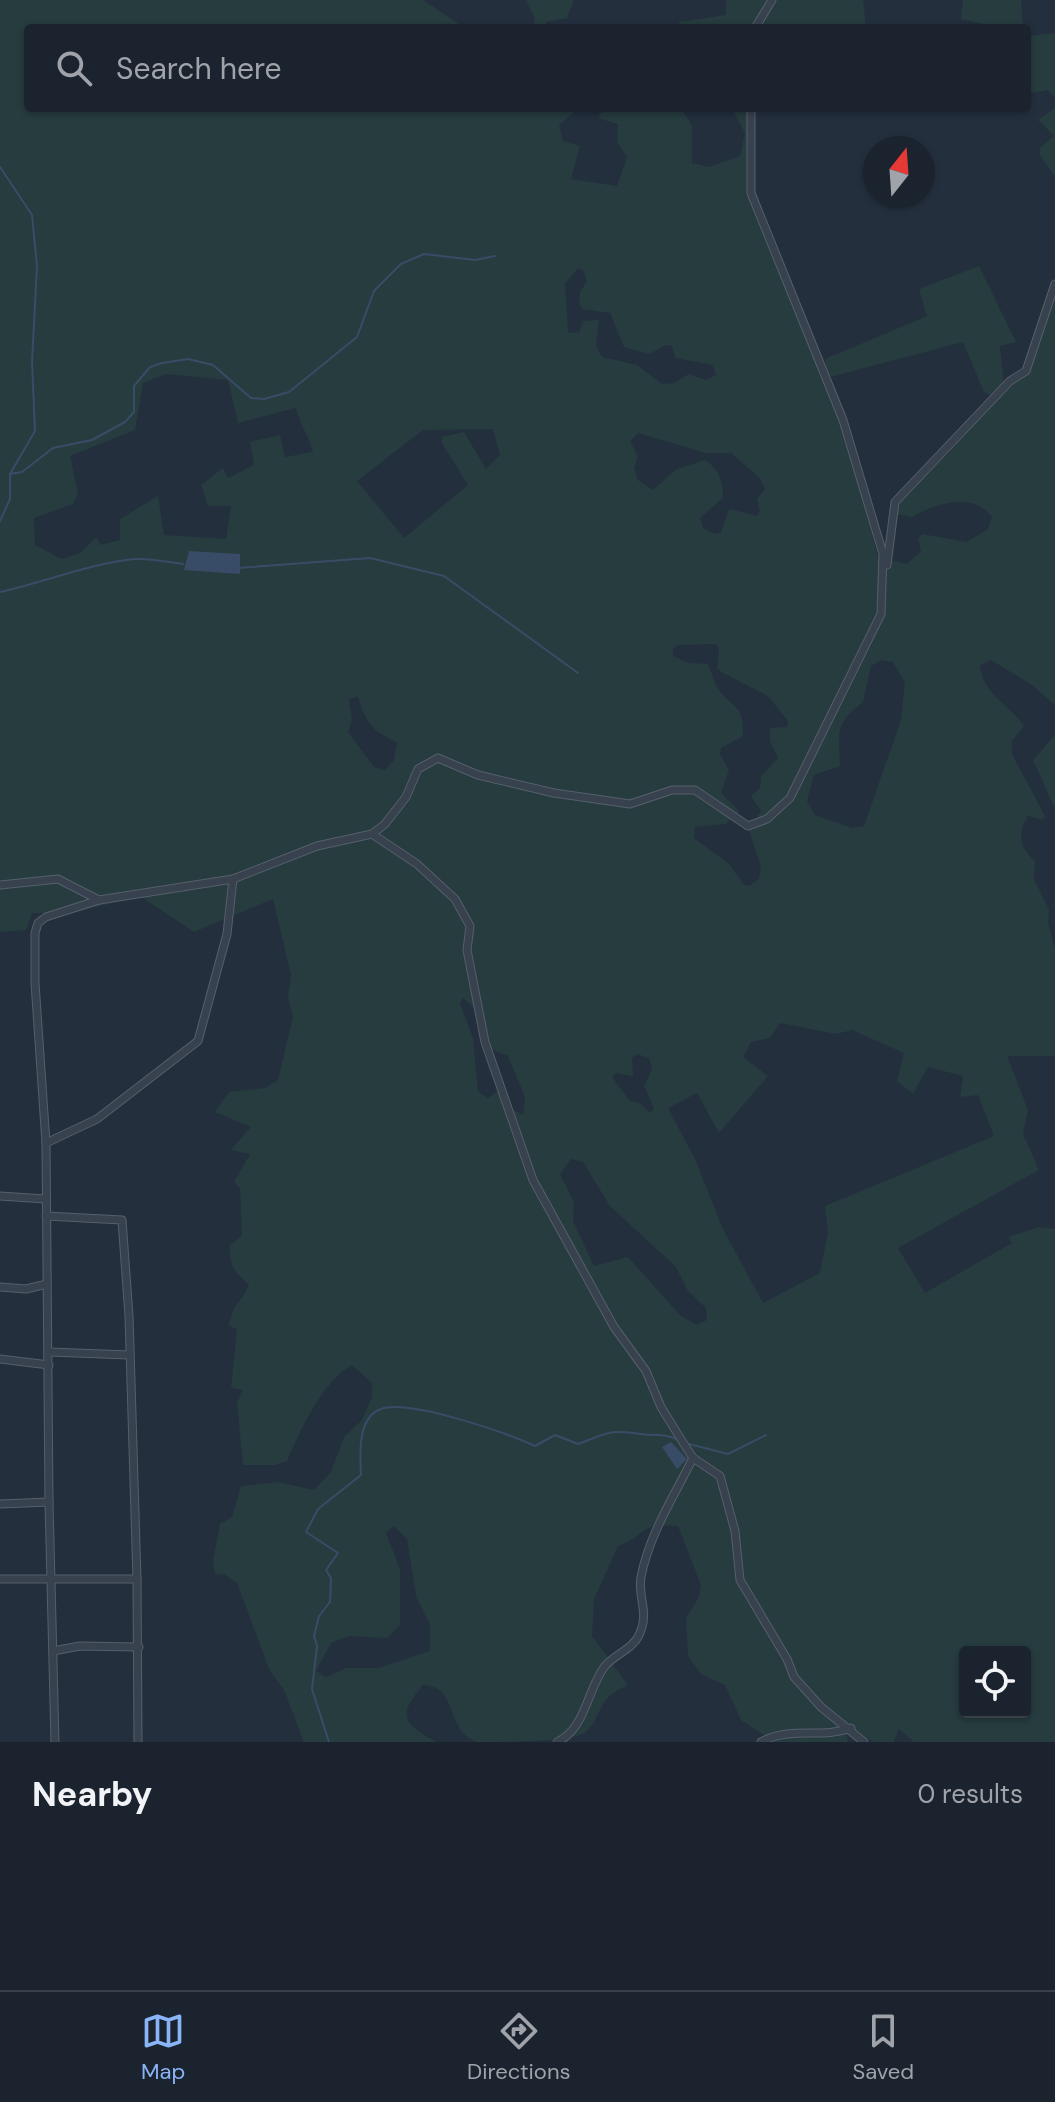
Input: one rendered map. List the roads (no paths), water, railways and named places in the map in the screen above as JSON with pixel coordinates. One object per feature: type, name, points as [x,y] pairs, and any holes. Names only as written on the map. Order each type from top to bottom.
[{"type":"street","points":[[757,24],[772,0]]},
{"type":"street","points":[[751,112],[751,193],[843,420],[883,554],[884,591]]},
{"type":"street","points":[[55,1742],[46,1143],[35,933],[38,923],[46,917],[99,900],[233,879],[317,846],[372,834],[385,824],[406,797],[418,769],[438,758],[478,775],[554,793],[630,804],[672,790],[695,790],[748,826],[767,819],[790,798],[881,614],[895,502],[1010,381],[1026,371],[1055,284]]},
{"type":"street","points":[[372,834],[417,864],[455,899],[470,926],[467,950],[485,1042],[533,1180],[614,1327],[646,1371],[661,1407],[693,1458],[720,1476],[735,1531],[740,1580],[787,1659],[794,1677],[821,1707],[851,1728],[864,1742]]},
{"type":"street","points":[[0,885],[58,879],[99,900]]},
{"type":"street","points":[[46,1143],[97,1119],[198,1041],[227,934],[233,879]]},
{"type":"street","points":[[0,1196],[45,1199]]},
{"type":"street","points":[[46,1216],[122,1220],[137,1579],[138,1742]]},
{"type":"street","points":[[0,1287],[26,1289],[47,1284]]},
{"type":"street","points":[[49,1352],[130,1355]]},
{"type":"street","points":[[0,1359],[49,1365]]},
{"type":"street","points":[[557,1742],[571,1736],[606,1665],[638,1639],[646,1604],[641,1593],[641,1578],[661,1519],[670,1509],[693,1458]]},
{"type":"street","points":[[0,1504],[49,1502]]},
{"type":"street","points":[[0,1579],[137,1579]]},
{"type":"street","points":[[53,1651],[80,1646],[139,1647]]},
{"type":"street","points":[[761,1742],[789,1732],[838,1733],[851,1728]]},
{"type":"water","points":[[189,551],[240,554],[240,574],[184,570]]},
{"type":"water","points":[[671,1442],[687,1459],[677,1469],[662,1447]]},
{"type":"waterway","points":[[0,167],[32,215],[37,266],[32,362],[35,431],[10,474],[10,499],[0,521]]},
{"type":"waterway","points":[[10,474],[22,472],[53,448],[92,440],[125,422],[134,412],[134,386],[150,367],[188,359],[213,365],[251,398],[264,399],[289,392],[357,337],[374,291],[401,264],[424,254],[475,260],[495,256]]},
{"type":"waterway","points":[[238,568],[370,558],[444,576],[578,673]]},
{"type":"waterway","points":[[0,592],[117,561],[146,559],[183,564]]},
{"type":"waterway","points":[[329,1742],[312,1689],[317,1646],[314,1636],[319,1616],[330,1602],[331,1578],[326,1570],[338,1553],[306,1532],[318,1509],[361,1475],[362,1438],[373,1413],[395,1407],[435,1413],[535,1446],[555,1435],[578,1444],[615,1432],[663,1435],[679,1440]]},
{"type":"waterway","points":[[689,1444],[728,1454],[766,1435]]}]
